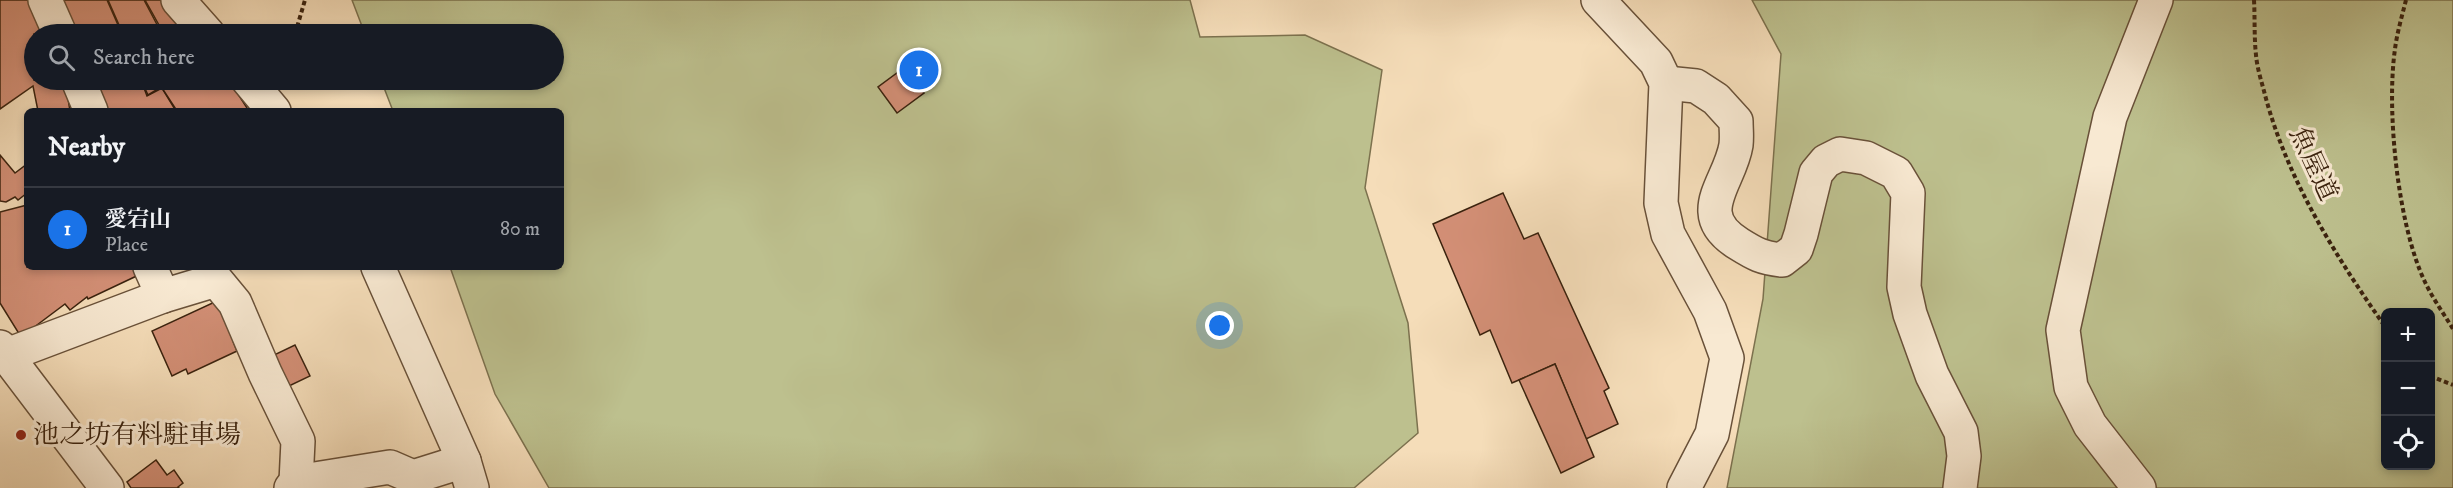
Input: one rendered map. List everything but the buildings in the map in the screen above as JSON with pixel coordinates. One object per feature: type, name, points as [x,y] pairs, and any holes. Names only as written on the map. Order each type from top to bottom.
[{"type":"street","points":[[45,0],[56,24]]},
{"type":"street","points":[[178,0],[199,24]]},
{"type":"street","points":[[1598,0],[1656,62],[1666,82],[1661,203],[1668,234],[1710,311],[1727,358],[1712,434],[1684,488]]},
{"type":"street","points":[[2139,488],[2090,425],[2071,387],[2063,330],[2110,117],[2156,0]]},
{"type":"street","points":[[1666,82],[1696,86],[1716,99],[1736,121],[1736,145],[1714,204],[1716,220],[1730,238],[1761,258],[1782,260],[1796,249],[1802,234],[1816,173],[1826,161],[1840,154],[1866,158],[1896,173],[1908,193],[1904,287],[1910,314],[1932,375],[1961,432],[1964,456],[1960,488]]},
{"type":"street","points":[[82,90],[90,108]]},
{"type":"street","points":[[256,90],[271,108]]},
{"type":"street","points":[[107,488],[3,351],[156,281],[216,280],[235,303],[298,441],[293,485],[390,467],[413,477],[468,474],[379,270]]},
{"type":"path","points":[[298,24],[305,0]]},
{"type":"path","name":"魚屋道","points":[[2254,0],[2256,57],[2276,130],[2293,173],[2322,229],[2346,271],[2381,322]]},
{"type":"path","points":[[2406,0],[2395,49],[2392,93],[2400,189],[2412,244],[2425,282],[2453,329]]},
{"type":"path","points":[[2435,378],[2453,385]]},
{"type":"green space","points":[[352,0],[1190,0],[1200,37],[1305,35],[1382,70],[1365,188],[1408,323],[1418,433],[1354,488],[549,488],[495,394],[451,270],[564,270],[564,108],[392,108],[385,90],[564,90],[564,24],[361,24]]},
{"type":"green space","points":[[1752,0],[2453,0],[2453,488],[1727,488],[1763,299],[1781,54]]},
{"type":"place","name":"愛宕山","points":[[919,70]]},
{"type":"place","name":"池之坊有料駐車場","points":[[21,435]]}]
